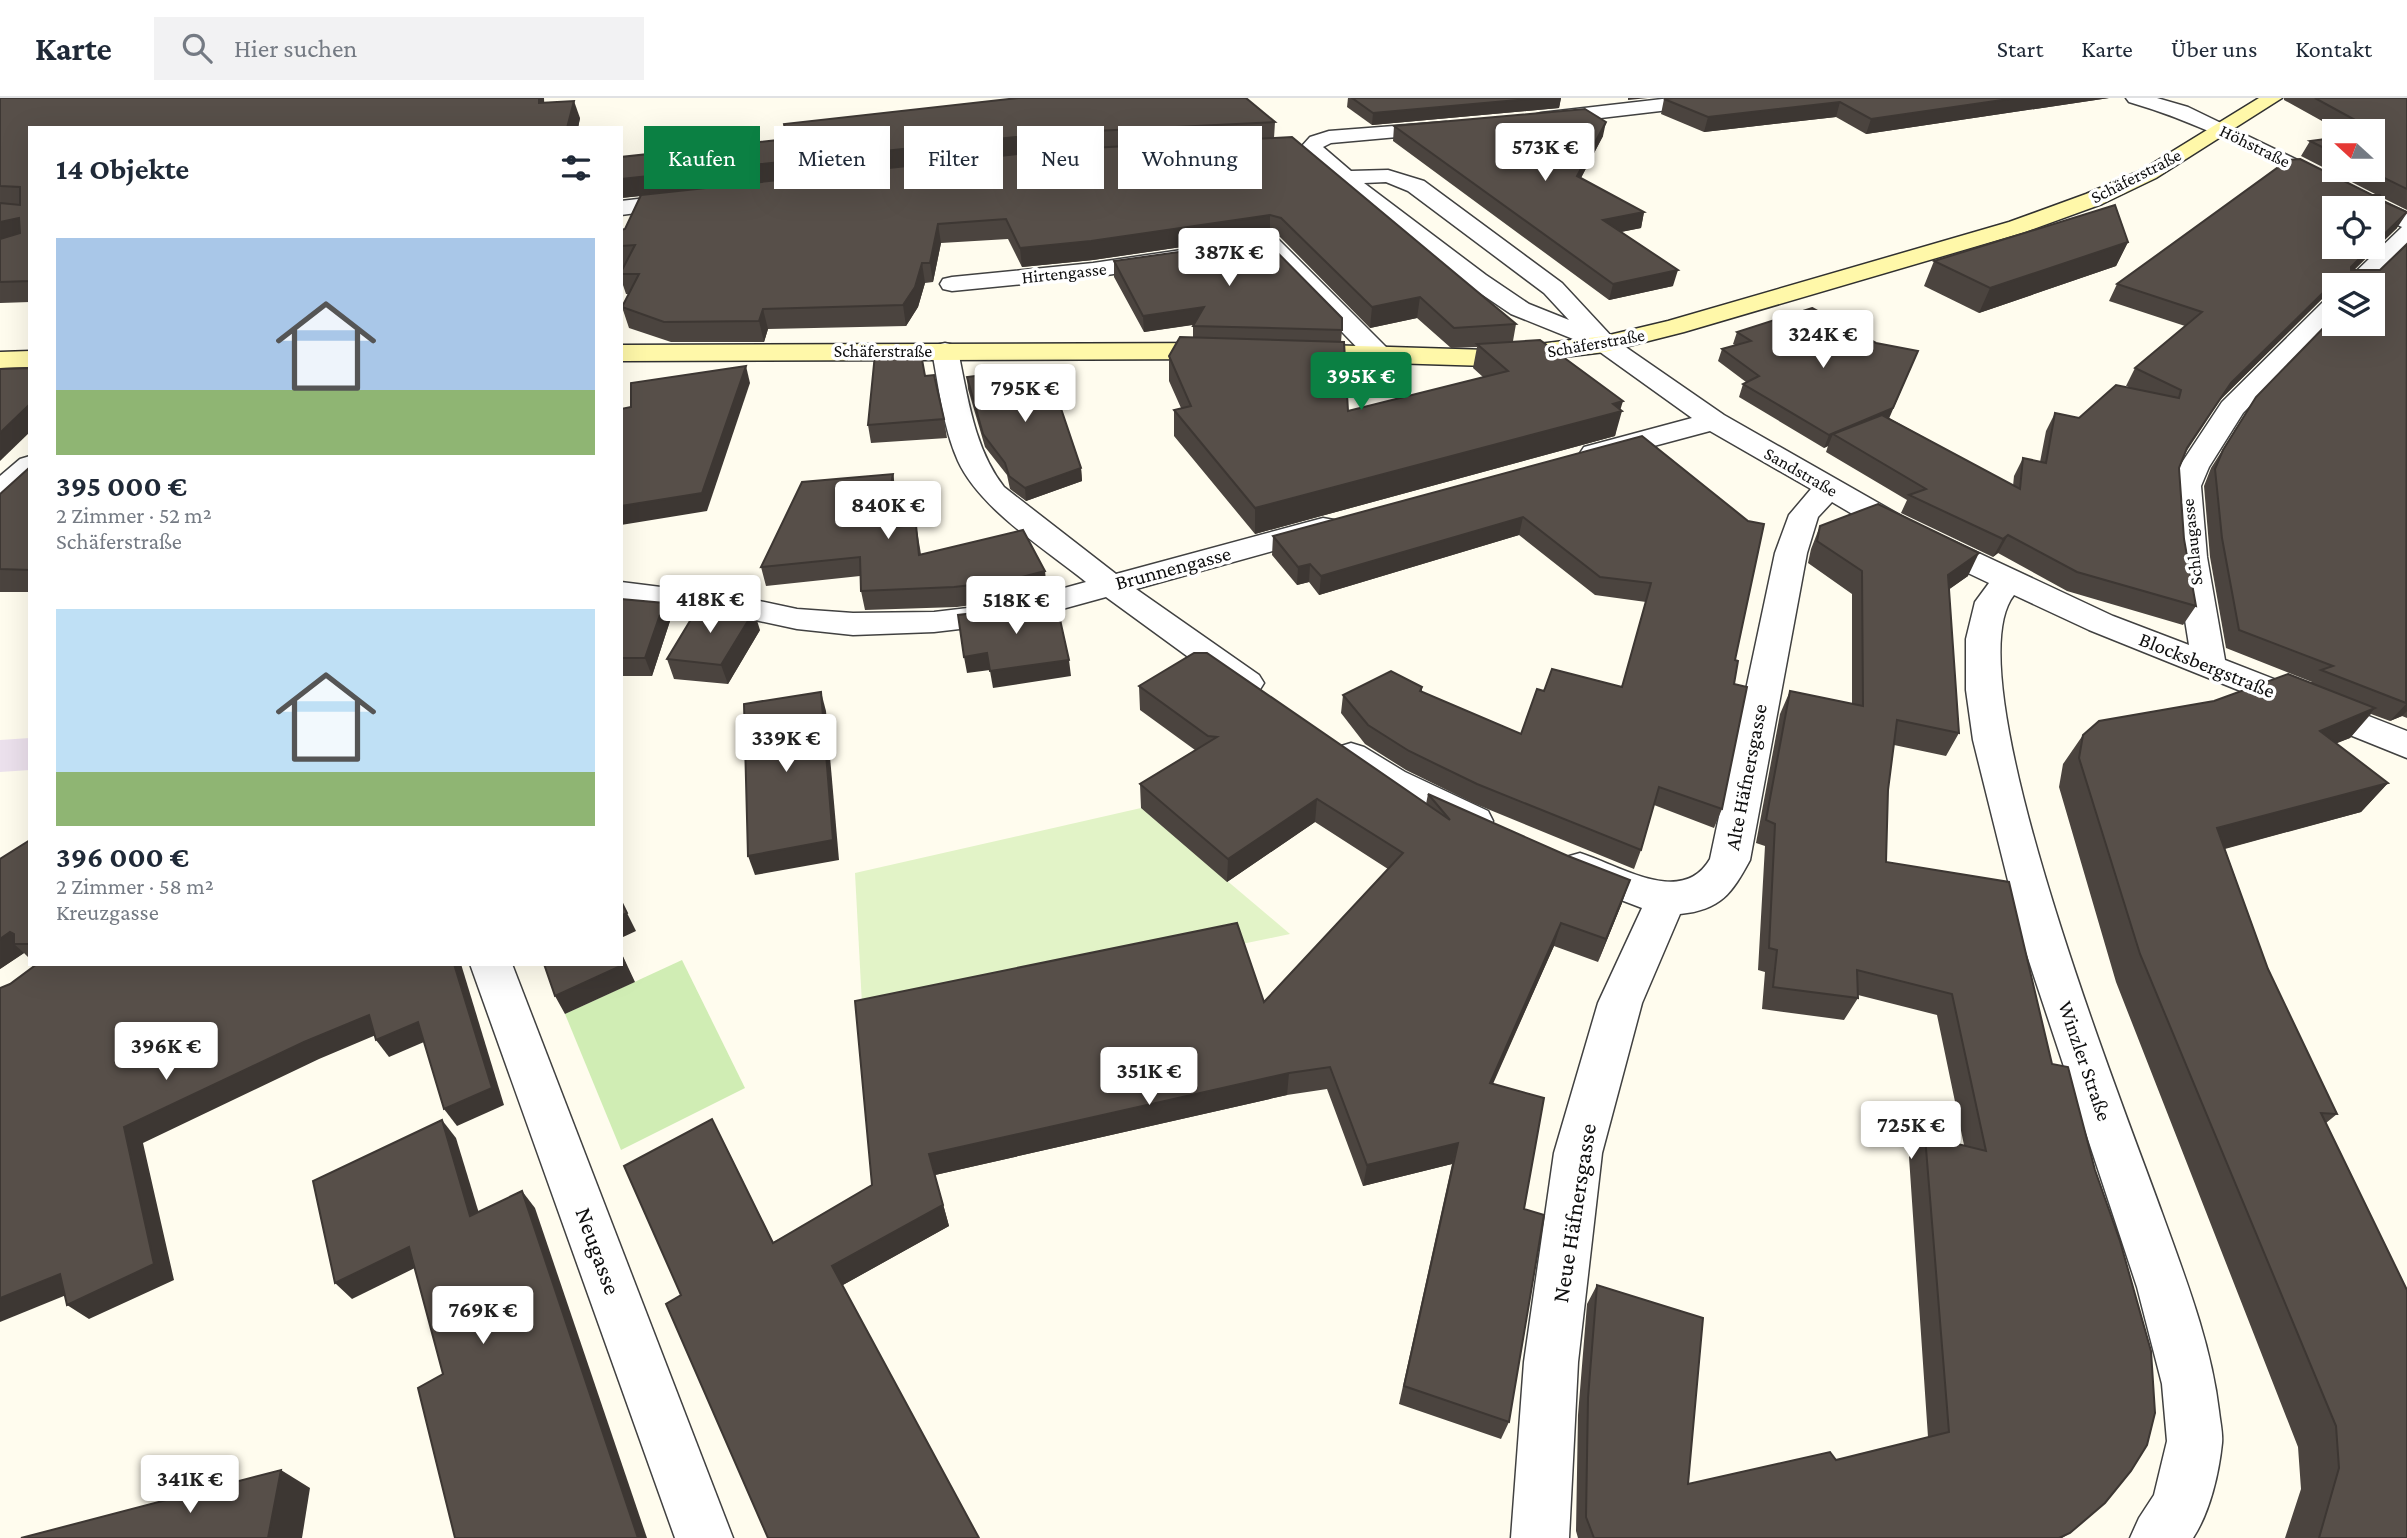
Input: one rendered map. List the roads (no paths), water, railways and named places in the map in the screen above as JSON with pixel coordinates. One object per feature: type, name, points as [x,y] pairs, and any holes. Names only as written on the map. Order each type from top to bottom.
[{"type":"main road","name":"Schäferstraße","points":[[623,353],[1257,352],[1488,358],[1605,344],[1822,286],[2017,227],[2094,199],[2149,174],[2272,98]]},
{"type":"main road","points":[[0,360],[28,359]]},
{"type":"street","points":[[1521,121],[1720,98]]},
{"type":"street","name":"Höhstraße","points":[[2136,98],[2181,111],[2222,129],[2407,222]]},
{"type":"street","name":"Sandstraße","points":[[1466,126],[1329,137],[1302,148],[1476,281],[1520,309],[1605,344]]},
{"type":"street","name":"Sandstraße","points":[[1344,178],[1388,176],[1416,186],[1553,288],[1605,344],[1714,421],[1899,528],[2008,581]]},
{"type":"street","points":[[625,232],[629,207],[704,199]]},
{"type":"street","points":[[2366,273],[2407,233]]},
{"type":"street","name":"Hirtengasse","points":[[952,284],[1093,270],[1270,244],[1380,356]]},
{"type":"street","name":"Schlaugasse","points":[[2209,666],[2191,557],[2186,486],[2194,467],[2232,408],[2322,317]]},
{"type":"street","points":[[945,351],[968,454],[978,477],[993,494],[1110,585],[1274,702]]},
{"type":"street","points":[[1566,461],[1714,421]]},
{"type":"street","points":[[0,491],[28,467]]},
{"type":"street","name":"Alte Häfnersgasse","points":[[1666,900],[1693,897],[1718,881],[1730,860],[1791,553],[1804,515],[1828,489]]},
{"type":"street","name":"Brunnengasse","points":[[623,592],[741,607],[797,620],[853,624],[934,622],[1011,613],[1351,519]]},
{"type":"street","name":"Blocksbergstraße","points":[[2008,581],[2101,623],[2407,745]]},
{"type":"street","name":"Winzler Straße","points":[[2008,581],[1991,602],[1983,639],[1984,690],[1991,740],[2046,949],[2164,1287],[2189,1384],[2194,1441],[2179,1508],[2159,1538]]},
{"type":"street","points":[[1329,741],[1392,781],[1505,835]]},
{"type":"street","points":[[1552,856],[1666,900]]},
{"type":"street","name":"Neue Häfnersgasse","points":[[1540,1538],[1551,1362],[1578,1153],[1620,1003],[1666,900]]},
{"type":"street","name":"Neugasse","points":[[492,966],[704,1538]]}]
